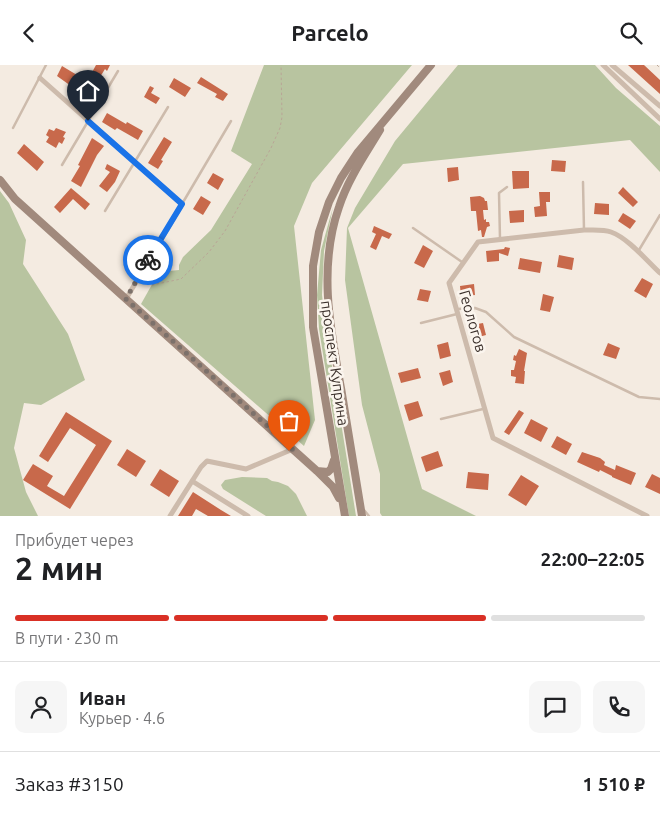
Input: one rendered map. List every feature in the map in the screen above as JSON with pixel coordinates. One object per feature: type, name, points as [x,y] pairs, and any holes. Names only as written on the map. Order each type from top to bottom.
[{"type":"main road","name":"проспект Куприна","points":[[344,513],[313,327],[313,266],[319,232],[329,202],[341,178],[358,152],[431,65]]},
{"type":"main road","name":"проспект Куприна","points":[[362,516],[331,331],[327,269],[331,237],[338,208],[362,158],[390,115]]},
{"type":"main road","points":[[0,180],[15,199],[317,471],[333,487],[344,513]]},
{"type":"main road","points":[[317,471],[328,472],[334,459]]},
{"type":"street","points":[[603,65],[660,119]]},
{"type":"street","points":[[614,66],[660,106]]},
{"type":"street","points":[[40,78],[182,204],[126,299]]},
{"type":"street","name":"Геологов","points":[[647,516],[493,438],[450,283],[478,242],[584,229],[600,229],[612,232],[638,252],[660,273]]},
{"type":"street","points":[[170,516],[200,467],[207,461],[246,469],[293,449]]},
{"type":"street","points":[[192,481],[248,516]]},
{"type":"lane","points":[[13,128],[46,65]]},
{"type":"lane","points":[[62,165],[118,71]]},
{"type":"lane","points":[[105,211],[136,163],[168,107]]},
{"type":"lane","points":[[182,204],[231,121]]},
{"type":"lane","points":[[583,182],[584,229]]},
{"type":"lane","points":[[500,239],[499,193],[507,187]]},
{"type":"lane","points":[[638,252],[660,215]]},
{"type":"lane","points":[[413,228],[464,263]]},
{"type":"lane","points":[[420,323],[457,311],[475,308],[486,313],[514,337],[639,397],[660,399]]},
{"type":"lane","points":[[441,419],[485,408]]},
{"type":"lane","points":[[360,507],[369,516]]},
{"type":"path","points":[[136,282],[152,285],[181,279],[209,251],[225,231],[280,128],[282,117],[282,65]]},
{"type":"path","points":[[657,65],[660,68]]},
{"type":"green space","points":[[264,65],[412,65],[312,183],[294,226],[315,420],[304,446],[141,304],[159,272],[179,270],[183,257],[211,230],[252,164],[231,151]]},
{"type":"green space","points":[[458,65],[595,65],[616,88],[660,126],[660,172],[630,140],[403,164],[348,228],[422,489],[476,516],[382,516],[380,513],[380,474],[362,405],[345,280],[347,228],[355,208],[395,141]]},
{"type":"green space","points":[[0,191],[9,203],[26,240],[23,264],[68,334],[85,380],[41,405],[24,403],[14,448],[26,492],[38,516],[0,516]]},
{"type":"green space","points":[[333,207],[324,251],[322,295],[356,516],[349,516],[319,329],[317,295],[321,250]]},
{"type":"green space","points":[[242,477],[267,478],[288,486],[296,494],[307,516],[266,516],[223,489],[221,485],[225,480]]},
{"type":"building","points":[[96,65],[110,65],[107,71],[105,69],[97,82],[89,78]]},
{"type":"building","points":[[628,65],[644,65],[660,80],[660,94]]},
{"type":"building","points":[[62,66],[77,75],[71,86],[57,76]]},
{"type":"building","points":[[201,77],[228,94],[223,101],[215,97],[217,94],[197,83]]},
{"type":"building","points":[[174,78],[191,88],[185,97],[169,87]]},
{"type":"building","points":[[150,86],[154,88],[151,93],[160,98],[156,104],[144,97]]},
{"type":"building","points":[[107,113],[143,131],[138,140],[102,122]]},
{"type":"building","points":[[56,128],[66,132],[62,144],[59,142],[56,148],[46,142],[49,137],[46,135],[49,129],[54,131]]},
{"type":"building","points":[[164,137],[172,142],[158,169],[148,163]]},
{"type":"building","points":[[92,138],[104,146],[97,155],[81,187],[71,181],[80,166],[78,165]]},
{"type":"building","points":[[24,144],[44,162],[37,171],[17,153]]},
{"type":"building","points":[[552,160],[566,161],[565,172],[551,171]]},
{"type":"building","points":[[107,164],[120,171],[115,182],[107,192],[99,186],[110,172],[105,169]]},
{"type":"building","points":[[458,167],[459,180],[448,182],[447,168]]},
{"type":"building","points":[[512,171],[529,171],[529,188],[513,189]]},
{"type":"building","points":[[213,173],[224,179],[218,190],[207,183]]},
{"type":"building","points":[[623,187],[638,202],[633,207],[618,193]]},
{"type":"building","points":[[71,188],[90,204],[85,210],[73,199],[60,213],[54,207]]},
{"type":"building","points":[[539,192],[550,192],[550,202],[546,202],[547,216],[535,217],[534,207],[540,206]]},
{"type":"building","points":[[201,196],[211,202],[203,215],[193,209]]},
{"type":"building","points":[[480,196],[487,201],[488,210],[483,210],[484,220],[486,219],[486,222],[489,222],[490,226],[487,227],[484,237],[482,237],[481,230],[478,231],[476,211],[471,211],[470,197]]},
{"type":"building","points":[[595,203],[609,204],[609,215],[594,214]]},
{"type":"building","points":[[524,210],[524,222],[510,223],[509,211]]},
{"type":"building","points":[[623,213],[636,221],[630,229],[618,221]]},
{"type":"building","points":[[374,226],[392,234],[389,239],[382,236],[376,250],[370,247],[376,234],[372,232]]},
{"type":"building","points":[[423,245],[433,251],[424,268],[414,263]]},
{"type":"building","points":[[505,247],[510,248],[508,256],[499,253],[499,261],[487,262],[486,251],[504,249]]},
{"type":"building","points":[[559,255],[574,258],[572,270],[557,267]]},
{"type":"building","points":[[520,258],[542,262],[540,273],[518,269]]},
{"type":"building","points":[[642,278],[653,284],[646,298],[634,291]]},
{"type":"building","points":[[474,284],[475,295],[461,297],[460,286]]},
{"type":"building","points":[[420,289],[431,291],[428,302],[417,300]]},
{"type":"building","points":[[543,294],[554,297],[550,312],[540,310]]},
{"type":"building","points":[[483,323],[486,335],[475,338],[472,325]]},
{"type":"building","points":[[448,342],[451,356],[440,359],[437,345]]},
{"type":"building","points":[[608,343],[620,348],[616,359],[603,355]]},
{"type":"building","points":[[519,349],[527,353],[524,384],[515,383],[516,377],[511,376],[511,370],[514,370],[516,361],[513,360],[514,355],[516,356]]},
{"type":"building","points":[[418,368],[421,378],[401,383],[398,373]]},
{"type":"building","points":[[450,370],[453,382],[443,386],[439,373]]},
{"type":"building","points":[[418,401],[423,416],[409,421],[404,405]]},
{"type":"building","points":[[519,410],[524,413],[509,435],[504,432]]},
{"type":"building","points":[[66,412],[112,441],[70,509],[23,480],[33,464],[53,476],[47,486],[64,496],[96,445],[70,428],[48,462],[39,456]]},
{"type":"building","points":[[531,419],[548,428],[541,442],[524,433]]},
{"type":"building","points":[[557,436],[572,444],[566,455],[551,447]]},
{"type":"building","points":[[127,449],[146,461],[136,477],[117,465]]},
{"type":"building","points":[[438,451],[443,466],[426,472],[421,457]]},
{"type":"building","points":[[582,452],[600,458],[605,462],[604,465],[615,470],[616,465],[636,473],[631,485],[600,470],[599,472],[577,462]]},
{"type":"building","points":[[160,469],[179,481],[169,497],[150,485]]},
{"type":"building","points":[[468,472],[489,474],[488,490],[466,488]]},
{"type":"building","points":[[652,474],[660,478],[660,494],[645,487]]},
{"type":"building","points":[[521,475],[539,486],[526,506],[508,495]]},
{"type":"building","points":[[193,492],[231,516],[208,516],[196,509],[192,516],[178,516]]},
{"type":"way so far","points":[[148,260],[126,299],[293,449],[289,451]]},
{"type":"route","points":[[88,121],[182,204],[148,260]]}]
